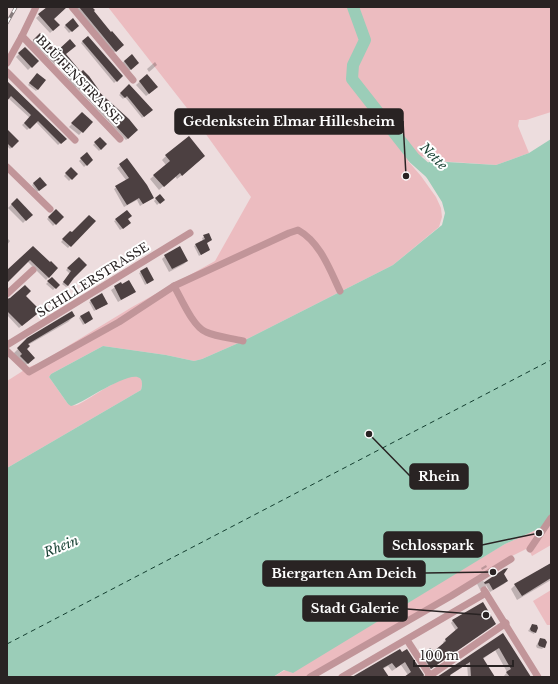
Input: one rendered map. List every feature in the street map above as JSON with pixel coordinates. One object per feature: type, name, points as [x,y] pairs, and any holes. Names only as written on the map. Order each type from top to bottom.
[{"type":"street","points":[[7,63],[36,7]]},
{"type":"street","points":[[72,7],[133,80]]},
{"type":"street","name":"BLÜTENSTRASSE","points":[[22,36],[120,139]]},
{"type":"street","points":[[7,72],[75,140]]},
{"type":"street","points":[[7,167],[50,209]]},
{"type":"street","points":[[7,351],[29,372],[119,322],[174,286],[298,230],[305,234],[318,249],[340,291]]},
{"type":"street","name":"SCHILLERSTRASSE","points":[[7,345],[190,233]]},
{"type":"street","points":[[7,294],[32,270]]},
{"type":"street","points":[[174,286],[188,312],[204,332],[243,341]]},
{"type":"street","points":[[530,549],[551,518]]},
{"type":"street","points":[[310,677],[465,586],[479,580],[511,559]]},
{"type":"street","points":[[342,677],[407,640],[485,591],[538,677]]},
{"type":"street","points":[[407,640],[429,677],[506,623]]},
{"type":"shaded area","points":[[108,7],[551,7],[551,112],[526,120],[519,120],[518,126],[529,153],[496,165],[438,161],[430,154],[408,161],[436,197],[441,208],[442,217],[439,227],[393,265],[243,341],[202,359],[194,361],[166,355],[103,346],[51,374],[49,377],[68,404],[72,405],[77,405],[83,402],[116,382],[128,377],[137,376],[142,380],[141,390],[7,468],[7,381],[29,367],[40,363],[132,307],[215,261],[251,197],[190,112]]},
{"type":"shaded area","points":[[551,523],[551,545],[532,556],[528,548],[510,557],[448,596],[306,677],[273,677],[505,544]]},
{"type":"shaded area","points":[[551,590],[551,625],[547,625],[533,601]]},
{"type":"water","points":[[551,139],[551,523],[505,544],[293,673],[284,670],[273,677],[7,677],[7,468],[141,390],[141,380],[136,377],[126,379],[78,404],[71,406],[49,377],[51,374],[103,346],[166,355],[194,361],[243,341],[393,265],[442,225],[445,213],[442,202],[420,167],[431,161],[496,165],[529,153]]},
{"type":"building","points":[[47,7],[67,7],[54,19],[60,25],[53,31],[38,14]]},
{"type":"building","points":[[79,7],[92,7],[111,32],[112,31],[124,45],[116,52]]},
{"type":"building","points":[[73,18],[79,26],[72,32],[65,25]]},
{"type":"building","points":[[40,33],[57,51],[70,39],[76,46],[66,54],[81,72],[83,70],[89,76],[99,90],[98,91],[129,119],[138,130],[128,139],[78,85],[77,87],[59,63],[58,64],[33,40]]},
{"type":"building","points":[[88,36],[123,76],[117,82],[82,41]]},
{"type":"building","points":[[25,47],[39,61],[32,68],[18,53]]},
{"type":"building","points":[[132,54],[139,63],[131,70],[124,61]]},
{"type":"building","points":[[37,73],[46,80],[38,90],[29,83]]},
{"type":"building","points":[[147,74],[158,87],[149,94],[139,81]]},
{"type":"building","points":[[7,81],[67,139],[61,144],[38,121],[30,129],[24,123],[31,115],[11,96],[7,101]]},
{"type":"building","points":[[129,84],[153,110],[144,117],[127,96],[125,98],[120,93]]},
{"type":"building","points":[[82,112],[93,122],[83,133],[71,123]]},
{"type":"building","points":[[7,129],[19,141],[12,148],[7,143]]},
{"type":"building","points":[[189,136],[205,156],[182,176],[180,173],[164,187],[153,175],[170,161],[165,155]]},
{"type":"building","points":[[100,137],[107,144],[101,150],[94,142]]},
{"type":"building","points":[[87,152],[93,160],[87,166],[80,158]]},
{"type":"building","points":[[127,158],[147,185],[154,198],[143,204],[139,198],[127,205],[115,186],[129,178],[119,164]]},
{"type":"building","points":[[71,167],[78,174],[72,180],[65,173]]},
{"type":"building","points":[[40,177],[47,185],[39,191],[33,183]]},
{"type":"building","points":[[160,194],[165,200],[160,204],[155,198]]},
{"type":"building","points":[[17,198],[33,215],[26,221],[11,204]]},
{"type":"building","points":[[56,209],[64,217],[56,225],[48,217]]},
{"type":"building","points":[[127,210],[132,216],[128,219],[131,223],[123,229],[115,219]]},
{"type":"building","points":[[89,215],[96,221],[71,247],[62,239],[70,231],[72,232]]},
{"type":"building","points":[[209,233],[212,240],[207,243],[210,250],[201,255],[195,244],[205,239],[203,235]]},
{"type":"building","points":[[33,246],[58,268],[49,278],[30,260],[7,283],[7,270]]},
{"type":"building","points":[[180,246],[188,261],[172,269],[164,255]]},
{"type":"building","points":[[79,257],[87,265],[68,286],[63,282],[71,271],[67,268]]},
{"type":"building","points":[[147,267],[154,280],[147,284],[140,271]]},
{"type":"building","points":[[52,277],[60,285],[56,289],[47,281]]},
{"type":"building","points":[[129,280],[136,292],[121,300],[114,286]]},
{"type":"building","points":[[25,285],[31,291],[26,296],[41,311],[22,326],[7,311],[7,299]]},
{"type":"building","points":[[102,293],[108,304],[96,310],[90,300]]},
{"type":"building","points":[[72,311],[75,316],[28,344],[30,346],[27,349],[35,358],[28,364],[20,356],[22,354],[17,348],[27,338]]},
{"type":"building","points":[[89,311],[93,319],[85,324],[80,316]]},
{"type":"building","points":[[551,563],[551,578],[522,596],[514,584]]},
{"type":"building","points":[[508,568],[504,574],[508,581],[493,590],[489,583],[480,585],[504,569]]},
{"type":"building","points":[[483,602],[496,624],[431,669],[423,656],[423,653],[430,648],[434,651],[458,628],[452,620]]},
{"type":"building","points":[[532,624],[537,625],[538,628],[536,633],[530,629]]},
{"type":"building","points":[[503,633],[531,677],[510,677],[506,672],[511,669],[499,648],[483,658],[495,677],[471,677],[470,662],[450,675],[451,677],[437,677]]},
{"type":"building","points":[[540,638],[545,639],[547,642],[545,648],[539,646],[538,644]]},
{"type":"building","points":[[400,649],[402,652],[407,649],[424,675],[423,677],[404,677],[411,672],[405,662],[396,668],[392,663],[383,668],[389,677],[352,677]]},
{"type":"waterway","name":"Nette","points":[[353,7],[365,40],[353,65],[352,79],[414,158],[433,175]]},
{"type":"ferry route","points":[[7,644],[551,360]]},
{"type":"tunnel","points":[[480,582],[484,590]]},
{"type":"railway","points":[[7,23],[16,7]]},
{"type":"place","name":"Gedenkstein Elmar Hillesheim","points":[[406,176]]},
{"type":"place","name":"Rhein","points":[[369,434]]},
{"type":"place","name":"Schlosspark","points":[[539,533]]},
{"type":"place","name":"Biergarten Am Deich","points":[[493,572]]},
{"type":"place","name":"Stadt Galerie","points":[[486,615]]}]
